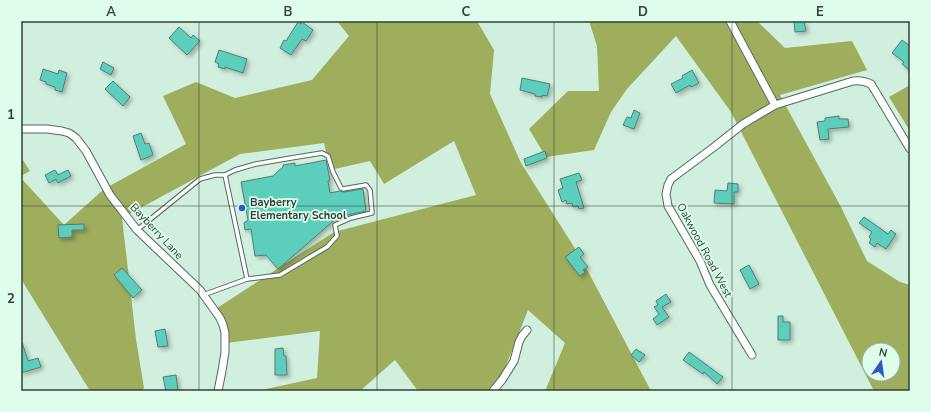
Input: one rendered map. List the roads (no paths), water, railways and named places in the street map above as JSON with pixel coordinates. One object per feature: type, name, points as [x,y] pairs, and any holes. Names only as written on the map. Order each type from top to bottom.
[{"type":"street","points":[[730,21],[774,105]]},
{"type":"street","name":"Oakwood Road West","points":[[752,355],[710,285],[700,261],[668,206],[666,194],[671,179],[742,124],[774,105],[860,80],[871,84],[910,149]]},
{"type":"street","name":"Bayberry Lane","points":[[21,129],[62,130],[76,138],[86,151],[104,186],[137,230],[200,290],[220,318],[225,333],[225,352],[218,391]]},
{"type":"street","points":[[493,391],[514,361],[519,342],[527,330]]},
{"type":"lane","points":[[137,230],[200,179],[216,175],[225,175],[235,170],[256,164],[322,153],[328,156],[332,172],[343,190],[366,185],[370,190],[372,213],[351,218],[335,225],[337,236],[327,247],[280,275],[247,279],[203,295]]},
{"type":"lane","points":[[225,175],[247,279]]},
{"type":"place","name":"Bayberry Elementary School","points":[[242,208]]}]
